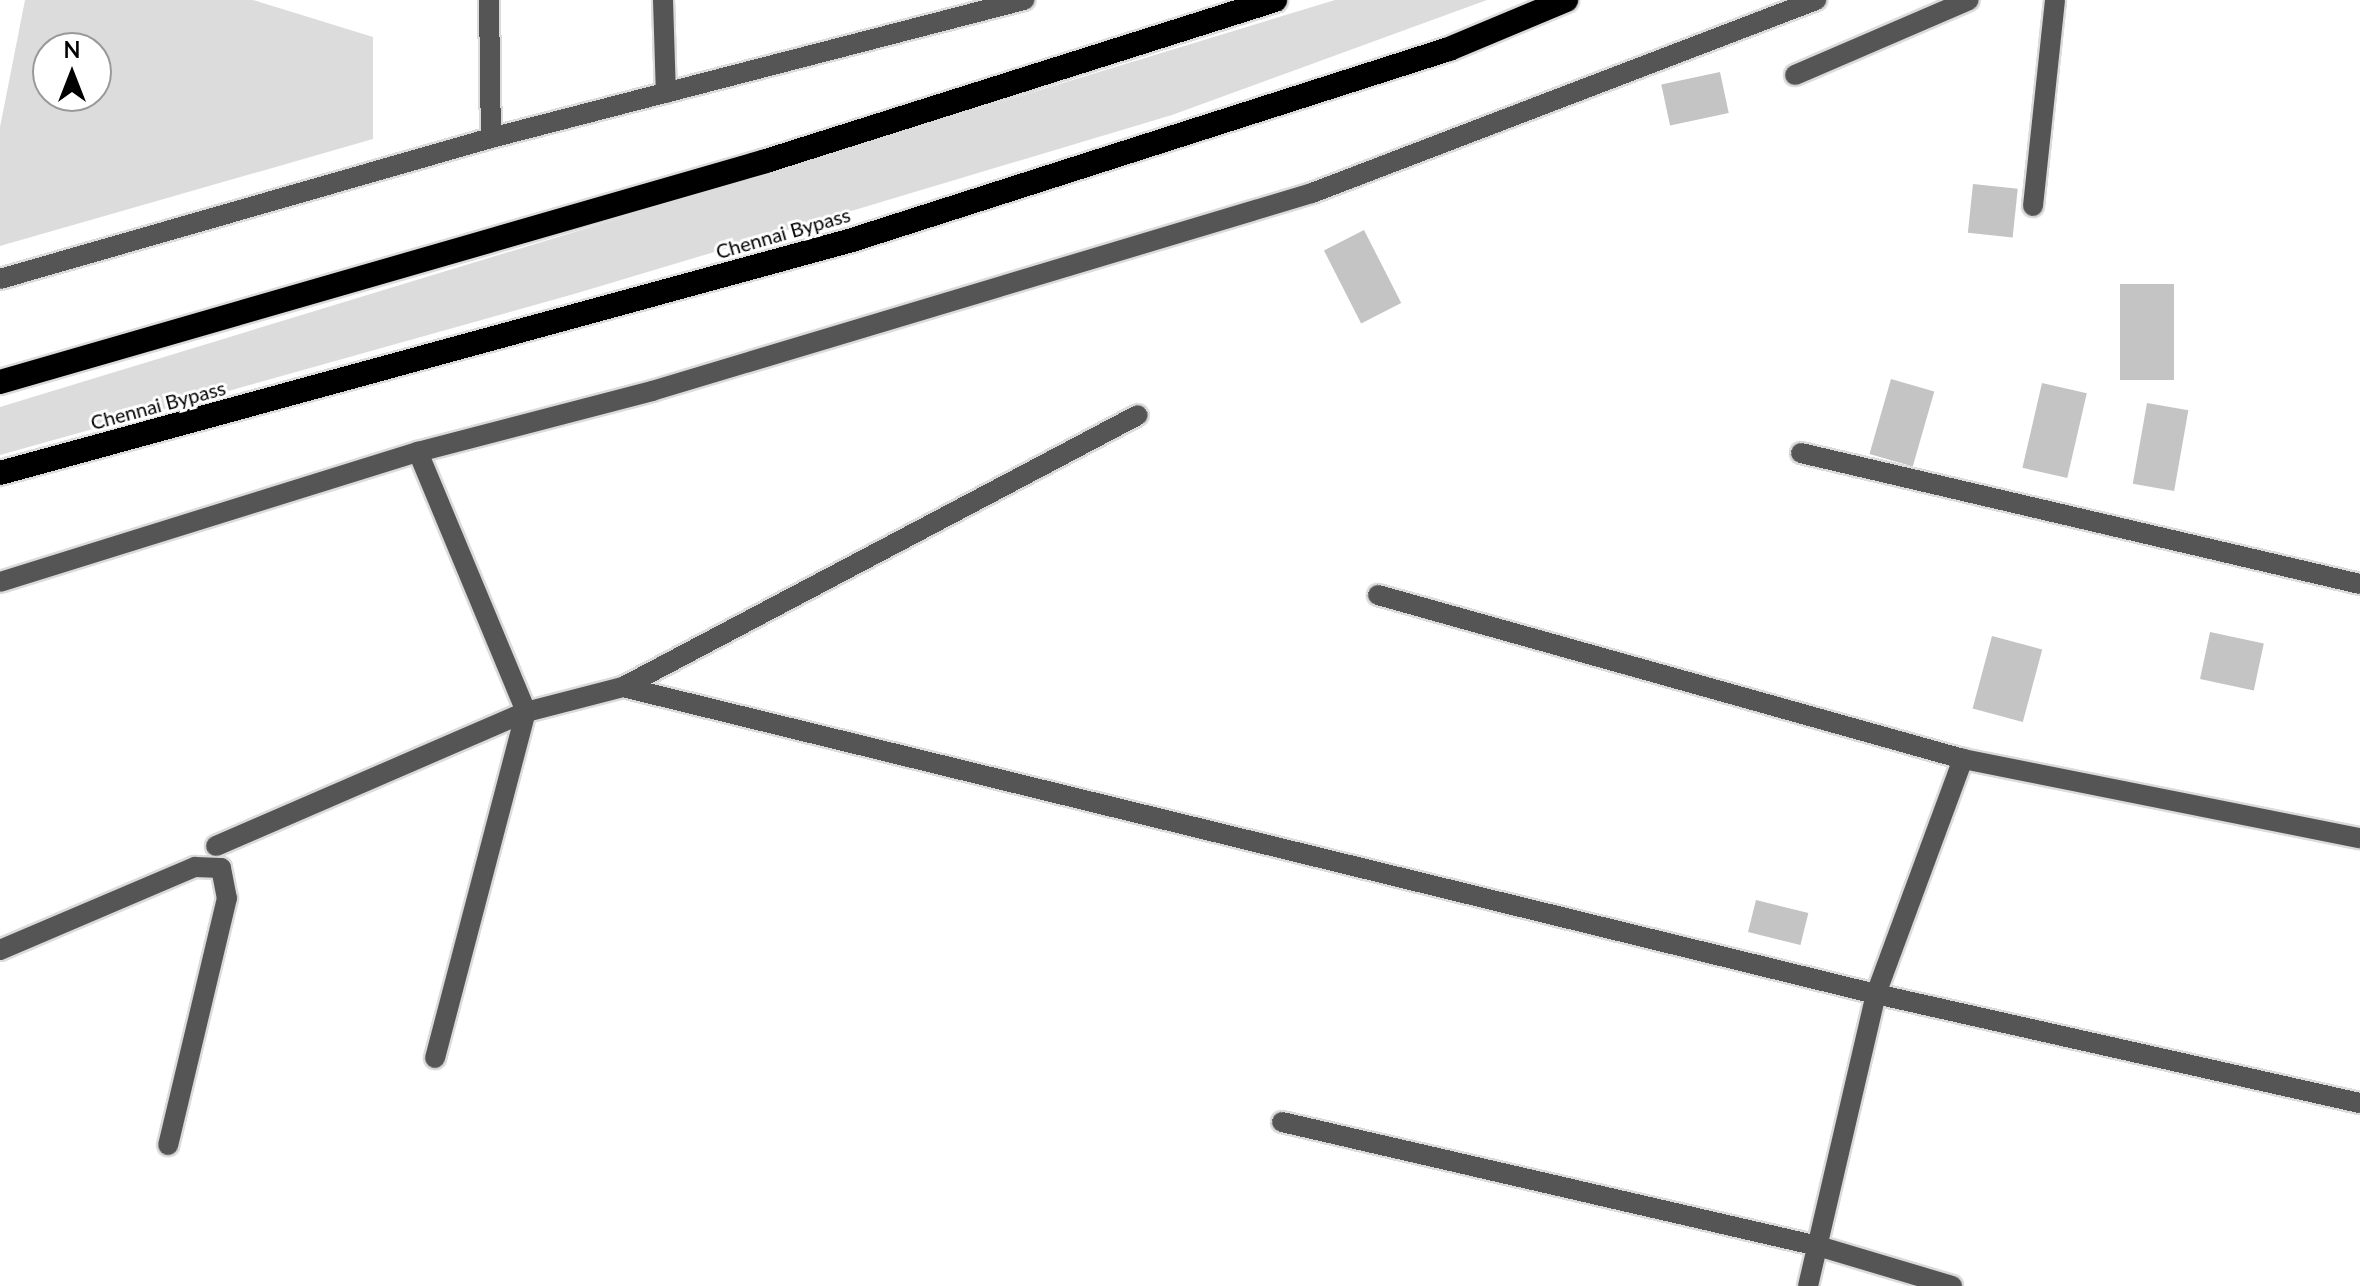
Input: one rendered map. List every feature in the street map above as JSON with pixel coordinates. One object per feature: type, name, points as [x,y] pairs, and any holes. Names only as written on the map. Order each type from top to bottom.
[{"type":"highway","points":[[0,382],[766,161],[1275,0]]},
{"type":"highway","name":"Chennai Bypass","points":[[0,473],[852,240],[1449,49],[1566,0]]},
{"type":"street","points":[[489,0],[491,138]]},
{"type":"street","points":[[663,0],[666,93]]},
{"type":"street","points":[[0,279],[491,138],[1024,0]]},
{"type":"street","points":[[0,582],[418,452],[652,391],[1312,193],[1816,0]]},
{"type":"street","points":[[1795,75],[1969,0]]},
{"type":"street","points":[[2033,206],[2055,0]]},
{"type":"street","points":[[216,846],[526,712],[623,687],[1138,415]]},
{"type":"street","points":[[418,452],[526,712],[435,1058]]},
{"type":"street","points":[[1801,453],[2360,584]]},
{"type":"street","points":[[1378,595],[1963,759],[2360,838]]},
{"type":"street","points":[[623,687],[1876,994],[2360,1103]]},
{"type":"street","points":[[1808,1286],[1876,994],[1963,759]]},
{"type":"street","points":[[0,950],[195,867],[221,868],[227,898],[168,1145]]},
{"type":"street","points":[[1282,1122],[1818,1246],[1952,1286]]},
{"type":"shaded area","points":[[25,0],[253,0],[373,37],[373,139],[0,246],[0,127]]},
{"type":"shaded area","points":[[1335,0],[1487,0],[1172,115],[574,294],[0,455],[0,407]]},
{"type":"building","points":[[1720,72],[1729,113],[1670,126],[1661,84]]},
{"type":"building","points":[[1973,184],[2018,189],[2013,237],[1968,233]]},
{"type":"building","points":[[1364,230],[1401,303],[1361,323],[1324,250]]},
{"type":"building","points":[[2120,284],[2174,284],[2174,380],[2120,380]]},
{"type":"building","points":[[1891,379],[1934,391],[1913,466],[1870,454]]},
{"type":"building","points":[[2042,383],[2087,393],[2067,478],[2022,468]]},
{"type":"building","points":[[2147,403],[2188,410],[2174,491],[2133,484]]},
{"type":"building","points":[[2210,632],[2264,643],[2254,690],[2200,679]]},
{"type":"building","points":[[1992,636],[2042,649],[2023,722],[1973,708]]},
{"type":"building","points":[[1756,900],[1808,913],[1800,945],[1748,932]]}]
